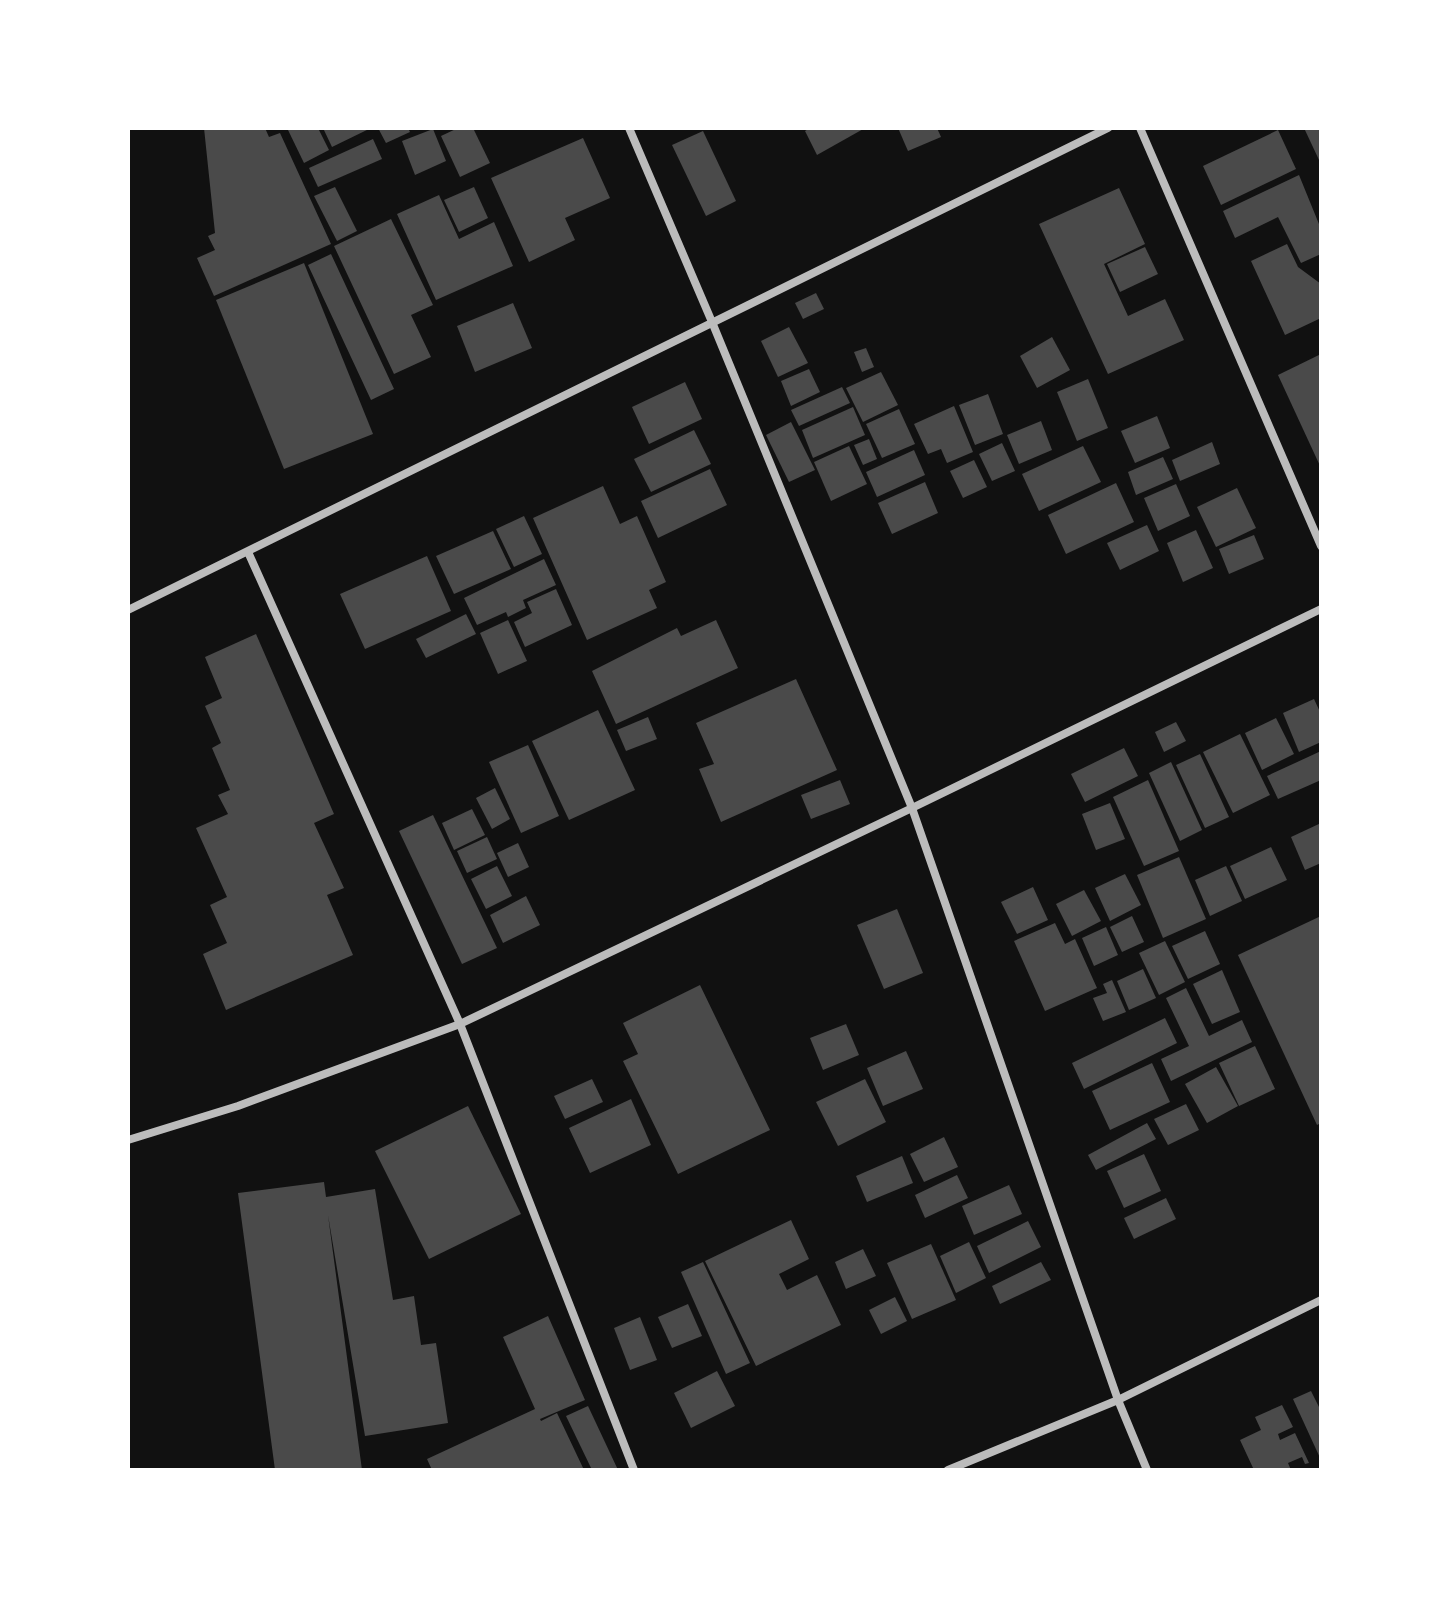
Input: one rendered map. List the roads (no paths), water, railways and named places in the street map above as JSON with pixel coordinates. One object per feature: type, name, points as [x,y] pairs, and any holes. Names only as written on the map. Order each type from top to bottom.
[{"type":"street","points":[[629,128],[912,808],[1118,1400],[1147,1470]]},
{"type":"street","points":[[128,610],[1108,128]]},
{"type":"street","points":[[1140,128],[1321,546]]},
{"type":"street","points":[[248,552],[460,1024],[634,1470]]},
{"type":"street","points":[[128,1140],[238,1106],[460,1024],[1321,609]]},
{"type":"street","points":[[948,1470],[1118,1400],[1321,1300]]}]
